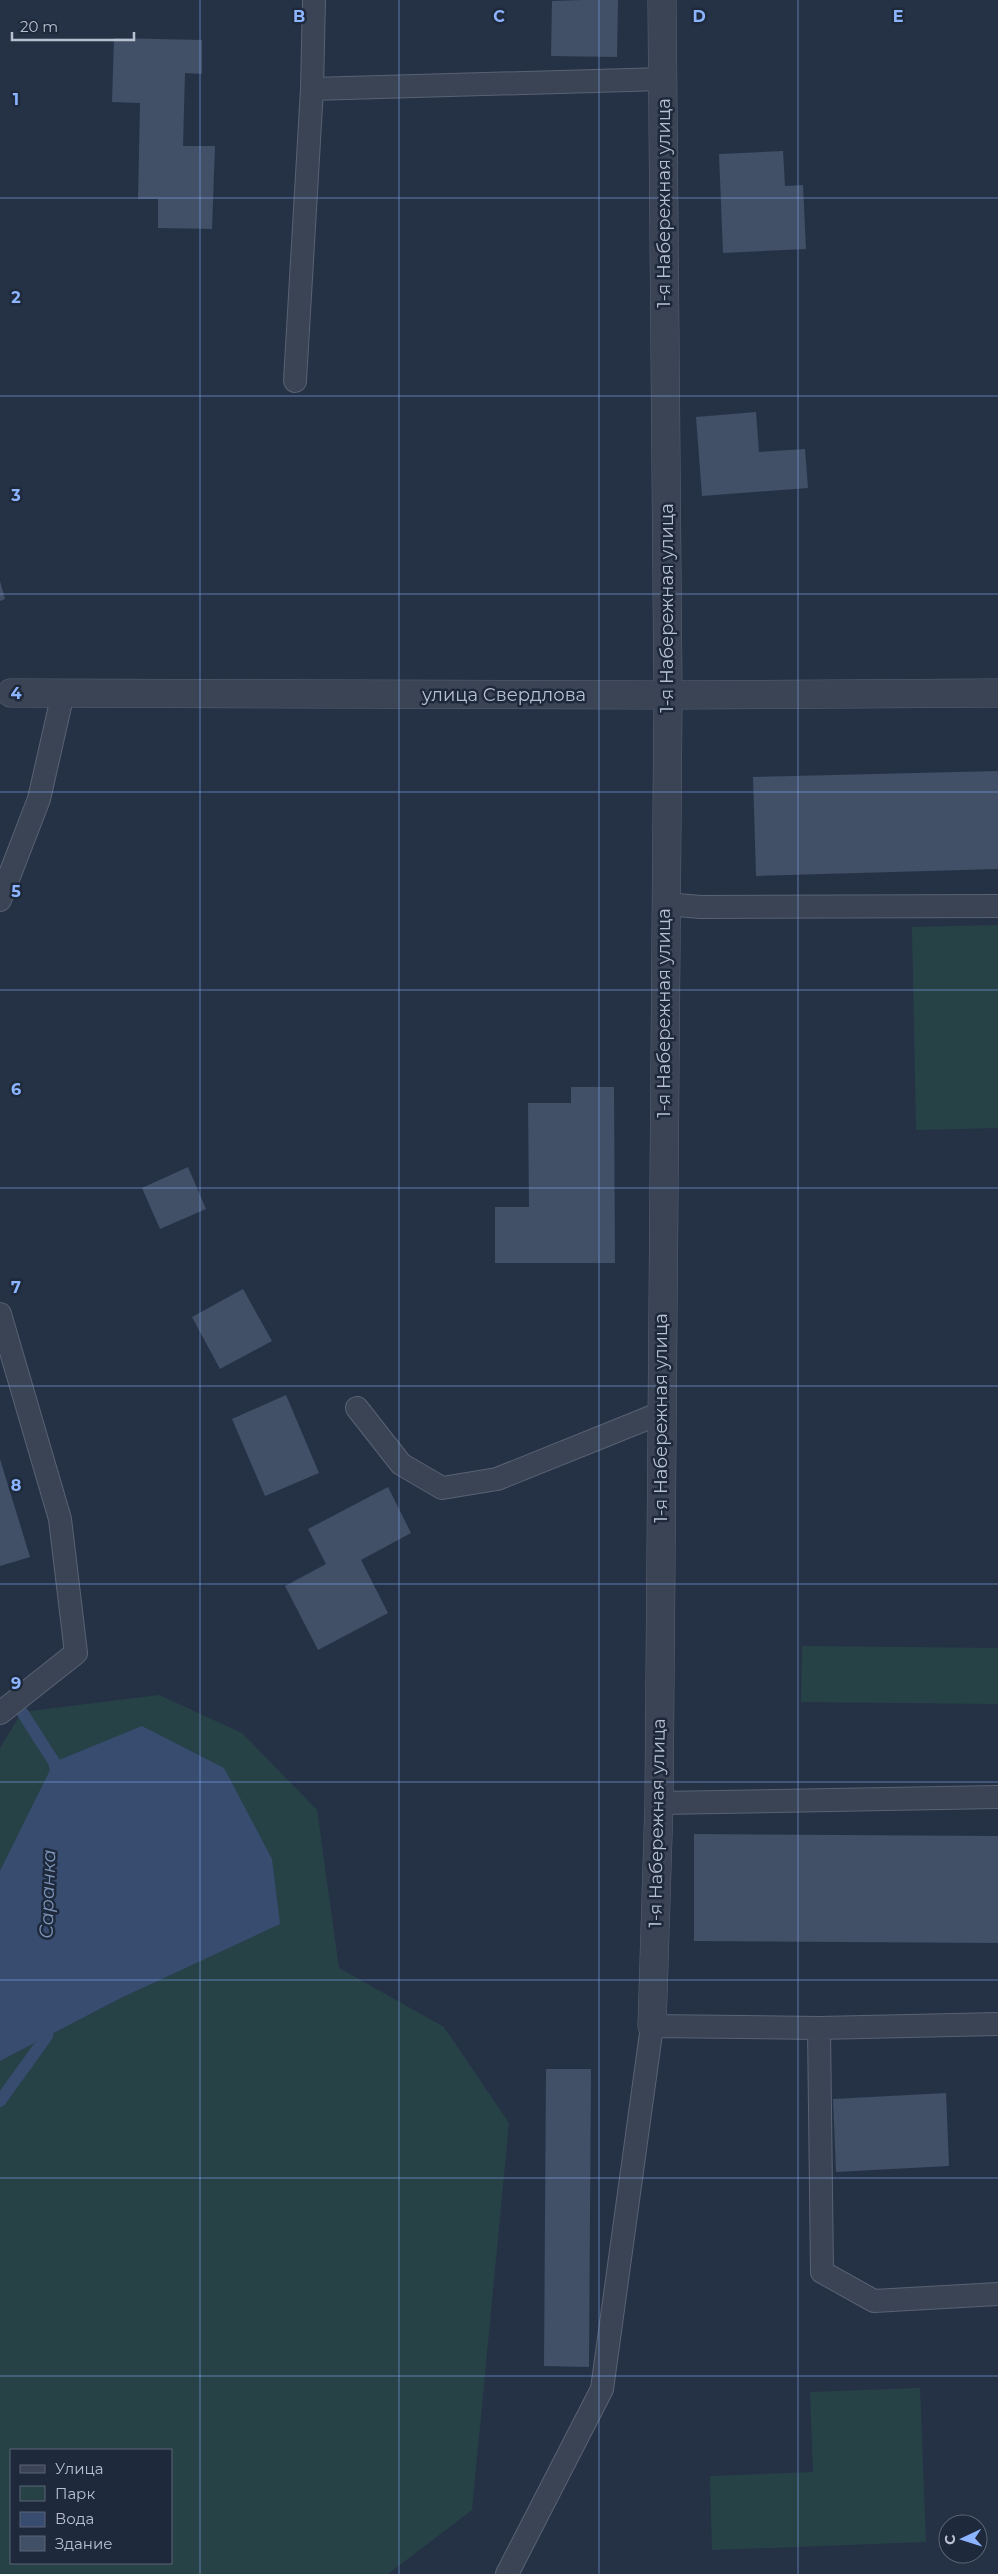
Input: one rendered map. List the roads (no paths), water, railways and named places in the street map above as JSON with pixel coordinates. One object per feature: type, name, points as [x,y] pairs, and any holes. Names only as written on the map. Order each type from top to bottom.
[{"type":"street","name":"1-я Набережная улица","points":[[652,2026],[659,1803],[668,695],[662,0]]},
{"type":"street","name":"улица Свердлова","points":[[11,693],[668,695],[998,693]]},
{"type":"lane","points":[[295,381],[312,90],[314,0]]},
{"type":"lane","points":[[312,90],[663,79]]},
{"type":"lane","points":[[0,900],[39,799],[62,693]]},
{"type":"lane","points":[[665,904],[701,907],[998,906]]},
{"type":"lane","points":[[0,1314],[60,1519],[76,1653],[0,1713]]},
{"type":"lane","points":[[357,1408],[401,1464],[442,1488],[497,1479],[661,1413]]},
{"type":"lane","points":[[659,1803],[998,1797]]},
{"type":"lane","points":[[507,2574],[602,2389],[652,2026],[819,2028],[998,2024]]},
{"type":"lane","points":[[819,2028],[822,2272],[874,2300],[998,2294]]},
{"type":"water","points":[[142,1726],[224,1768],[272,1859],[280,1924],[121,1998],[0,2061],[0,1871],[54,1762]]},
{"type":"waterway","name":"Саранка","points":[[22,1712],[54,1762],[58,1778]]},
{"type":"waterway","name":"Саранка","points":[[0,2101],[47,2036],[50,2020]]}]
